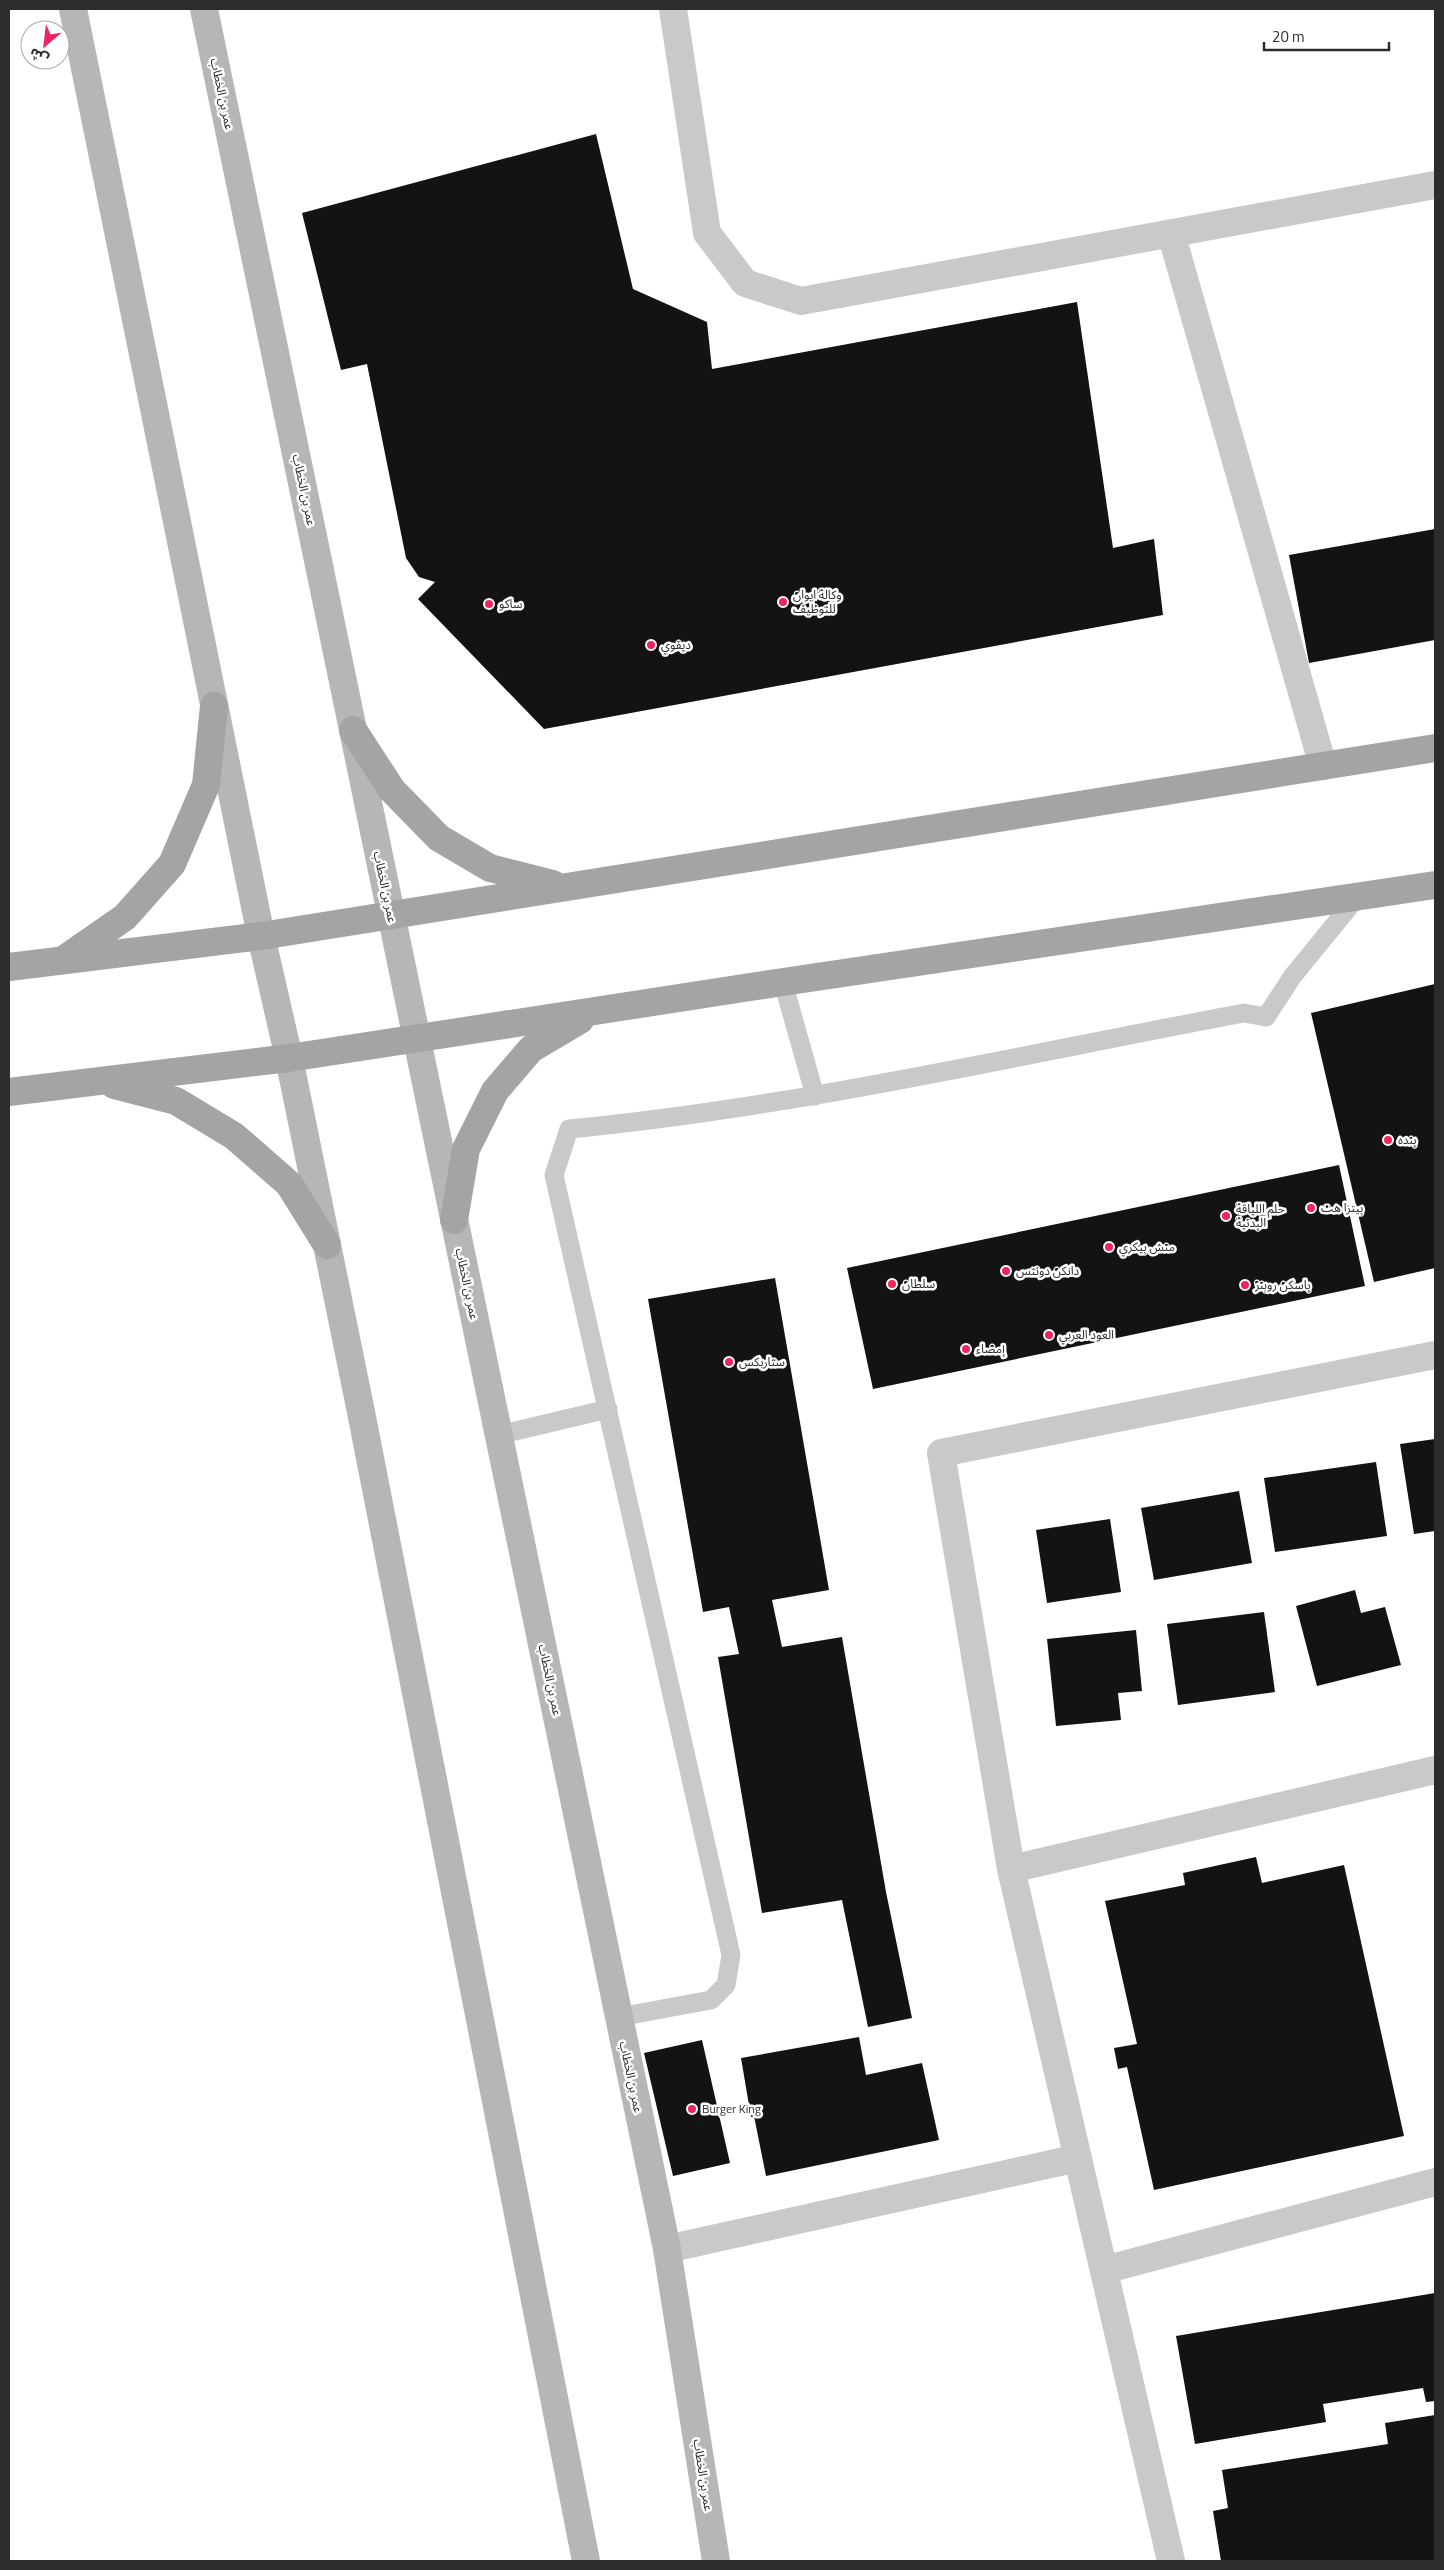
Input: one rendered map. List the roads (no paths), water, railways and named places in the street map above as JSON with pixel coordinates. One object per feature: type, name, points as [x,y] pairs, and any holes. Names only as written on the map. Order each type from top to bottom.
[{"type":"main road","points":[[62,961],[125,917],[172,864],[206,786],[214,706]]},
{"type":"main road","points":[[353,730],[392,790],[438,838],[490,868],[564,887]]},
{"type":"main road","points":[[9,967],[261,936],[1435,748]]},
{"type":"main road","points":[[9,1092],[289,1058],[1435,885]]},
{"type":"main road","points":[[454,1220],[466,1149],[495,1091],[531,1049],[592,1012]]},
{"type":"main road","points":[[101,1081],[176,1101],[234,1136],[289,1184],[327,1246]]},
{"type":"street","points":[[73,9],[261,936],[289,1058],[327,1246],[586,2561]]},
{"type":"street","name":"عمر بن الخطاب","points":[[204,9],[667,2248],[716,2561]]},
{"type":"street","points":[[673,9],[707,233],[745,283],[801,301],[1435,185]]},
{"type":"street","points":[[1171,233],[1323,766]]},
{"type":"street","points":[[1171,2561],[1011,1869],[941,1452],[1435,1355]]},
{"type":"street","points":[[1011,1869],[1435,1770]]},
{"type":"street","points":[[667,2248],[1078,2158]]},
{"type":"street","points":[[1104,2270],[1435,2182]]},
{"type":"lane","points":[[619,2018],[711,2000],[726,1985],[731,1954],[554,1175],[569,1129],[649,1122],[815,1096],[1244,1013],[1266,1017],[1292,977],[1358,896]]},
{"type":"lane","points":[[783,982],[815,1096]]},
{"type":"lane","points":[[499,1435],[608,1409]]},
{"type":"place","name":"وكالة ايوان للتوظيف","points":[[783,602]]},
{"type":"place","name":"ساكو","points":[[489,604]]},
{"type":"place","name":"ديفوي","points":[[651,645]]},
{"type":"place","name":"بنده","points":[[1388,1140]]},
{"type":"place","name":"بيتزا هت","points":[[1311,1208]]},
{"type":"place","name":"حلم اللياقة البدنية","points":[[1226,1216]]},
{"type":"place","name":"منش بيكري","points":[[1109,1247]]},
{"type":"place","name":"دانكن دونتس","points":[[1006,1271]]},
{"type":"place","name":"سلطان","points":[[892,1284]]},
{"type":"place","name":"باسكن روبنز","points":[[1245,1285]]},
{"type":"place","name":"العود العربي","points":[[1049,1335]]},
{"type":"place","name":"إمضاء","points":[[966,1349]]},
{"type":"place","name":"ستاربكس","points":[[729,1362]]},
{"type":"place","name":"Burger King","points":[[692,2109]]}]
